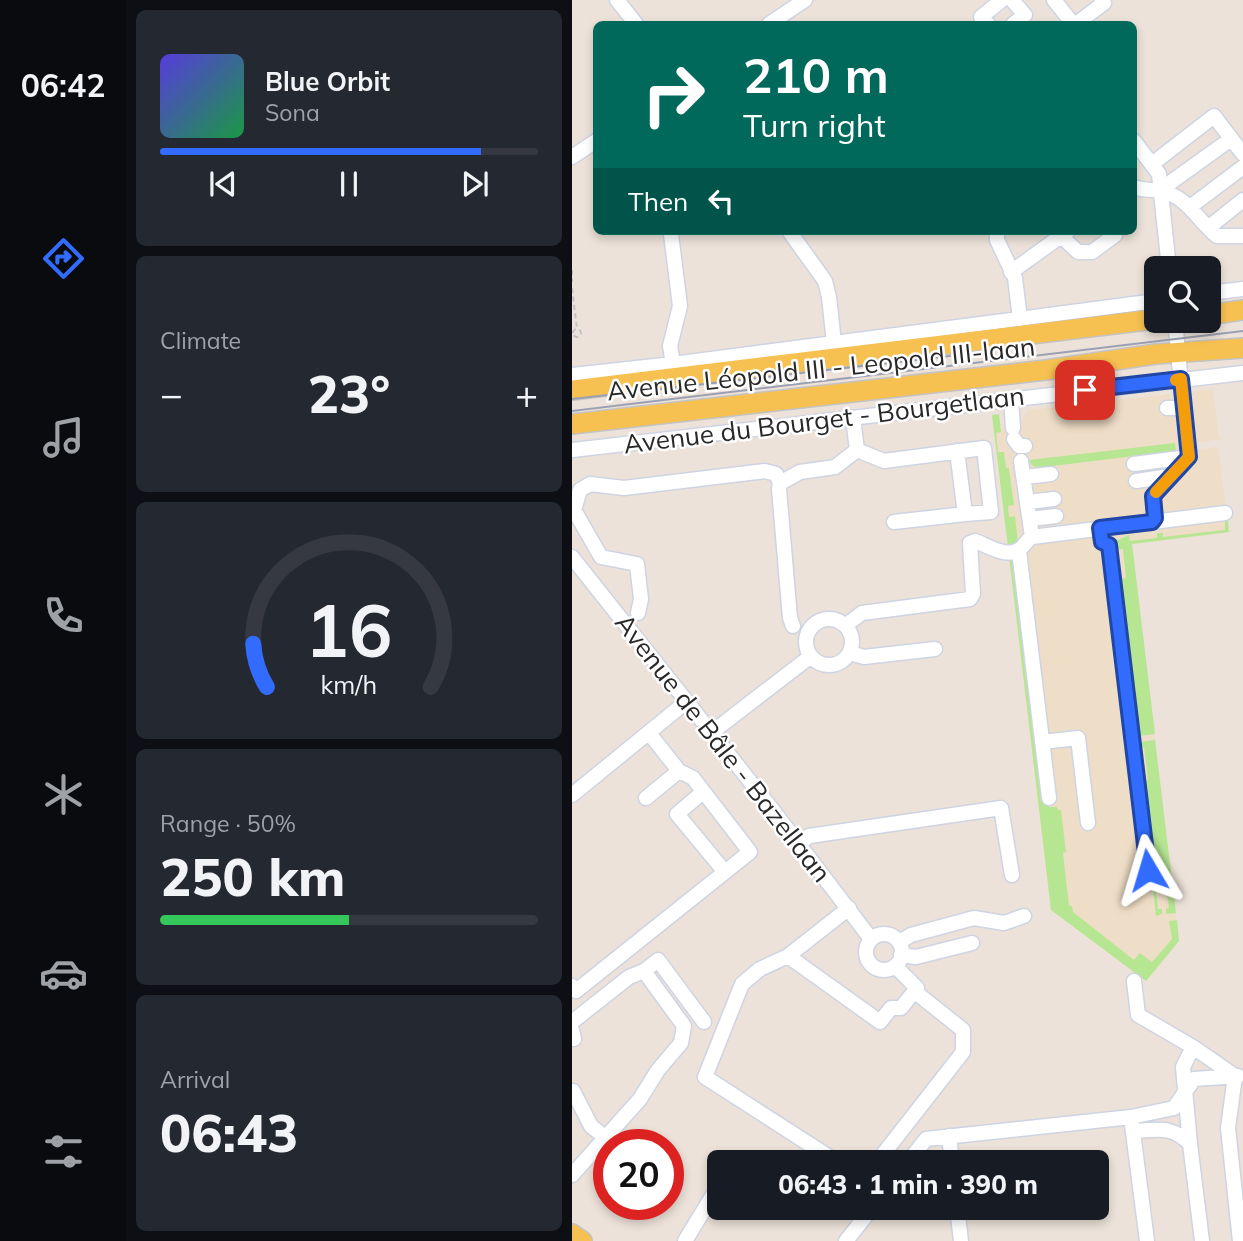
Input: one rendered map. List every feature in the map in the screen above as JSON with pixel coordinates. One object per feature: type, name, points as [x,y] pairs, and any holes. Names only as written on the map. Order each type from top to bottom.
[{"type":"main road","points":[[1221,313],[1243,310]]},
{"type":"main road","name":"Avenue Léopold III - Leopold III-laan","points":[[572,390],[1144,320]]},
{"type":"main road","name":"Avenue Léopold III - Leopold III-laan","points":[[572,424],[1178,353],[1243,348]]},
{"type":"main road","points":[[572,1234],[582,1241]]},
{"type":"street","points":[[617,0],[634,21]]},
{"type":"street","points":[[774,21],[805,0]]},
{"type":"street","points":[[985,21],[981,17],[1002,0]]},
{"type":"street","points":[[1012,0],[1025,15],[1017,21]]},
{"type":"street","points":[[1054,0],[1072,21]]},
{"type":"street","points":[[1079,21],[1104,3],[1102,0]]},
{"type":"street","points":[[1152,164],[1214,116],[1243,154]]},
{"type":"street","points":[[1160,190],[1231,139]]},
{"type":"street","points":[[572,157],[593,143]]},
{"type":"street","points":[[1137,145],[1159,174],[1168,256]]},
{"type":"street","points":[[1190,207],[1243,167]]},
{"type":"street","points":[[1137,188],[1146,191],[1160,190],[1180,198],[1217,236],[1243,236]]},
{"type":"street","points":[[1208,228],[1243,200]]},
{"type":"street","points":[[671,235],[680,306],[670,346],[672,364]]},
{"type":"street","points":[[792,235],[825,281],[834,343]]},
{"type":"street","points":[[997,235],[1015,278],[1019,318]]},
{"type":"street","points":[[1011,272],[1063,235]]},
{"type":"street","points":[[1065,235],[1078,252],[1092,252],[1115,235]]},
{"type":"street","points":[[1221,292],[1243,289]]},
{"type":"street","points":[[572,375],[1144,302]]},
{"type":"street","points":[[1152,522],[1155,518],[1158,481],[1185,427],[1176,333]]},
{"type":"street","name":"Avenue du Bourget - Bourgetlaan","points":[[572,450],[1243,373]]},
{"type":"street","points":[[1011,399],[1017,438]]},
{"type":"street","points":[[1167,408],[1183,408]]},
{"type":"street","points":[[853,418],[857,450]]},
{"type":"street","points":[[1169,429],[1185,427]]},
{"type":"street","points":[[857,450],[884,461],[984,448],[991,512],[894,523]]},
{"type":"street","points":[[780,483],[801,472],[835,467],[857,450]]},
{"type":"street","points":[[957,451],[965,514]]},
{"type":"street","points":[[1021,461],[1032,537]]},
{"type":"street","points":[[638,613],[641,599],[637,564],[601,557],[574,510],[580,490],[590,484],[624,488],[766,471],[776,474],[780,483],[785,569],[793,626]]},
{"type":"street","points":[[1027,498],[1053,495],[1027,498]]},
{"type":"street","points":[[846,625],[862,613],[970,599],[973,594],[969,548],[970,543],[975,541],[996,551],[1019,551],[1032,537],[1225,513]]},
{"type":"street","points":[[1100,528],[1102,542],[1109,545],[1148,870]]},
{"type":"street","points":[[1019,551],[1049,798]]},
{"type":"street","name":"Avenue de Bâle - Bazellaan","points":[[574,565],[849,908],[871,939],[866,949],[871,965],[881,970],[898,954]]},
{"type":"street","points":[[834,619],[846,625],[853,638],[850,653],[845,659],[831,665],[816,661],[811,656],[806,640],[808,632],[816,622],[834,619]]},
{"type":"street","points":[[850,653],[864,657],[935,649]]},
{"type":"street","points":[[711,733],[811,656]]},
{"type":"street","points":[[572,795],[686,702]]},
{"type":"street","points":[[572,986],[576,991],[750,852],[693,778],[679,771],[649,733]]},
{"type":"street","points":[[1042,742],[1078,738],[1088,823]]},
{"type":"street","points":[[646,797],[679,771]]},
{"type":"street","points":[[703,792],[676,814],[725,872]]},
{"type":"street","points":[[799,844],[809,836],[1001,808],[1012,875]]},
{"type":"street","points":[[818,1150],[705,1077],[742,984],[760,969],[788,956],[849,908]]},
{"type":"street","points":[[898,954],[911,935],[974,918],[1004,923],[1024,916]]},
{"type":"street","points":[[788,956],[880,1022],[891,1008],[901,1008],[917,988],[889,935],[871,939]]},
{"type":"street","points":[[898,954],[916,957],[972,943]]},
{"type":"street","points":[[572,1022],[629,977],[644,971],[658,960],[700,1018],[684,1026]]},
{"type":"street","points":[[614,1129],[640,1099],[658,1070],[681,1043],[684,1026],[644,971]]},
{"type":"street","points":[[1134,981],[1138,1015],[1239,1075]]},
{"type":"street","points":[[885,1150],[963,1052],[963,1030],[914,991]]},
{"type":"street","points":[[1193,1047],[1183,1067],[1201,1241]]},
{"type":"street","points":[[1132,1124],[1174,1108],[1194,1079],[1239,1075]]},
{"type":"street","points":[[1239,1075],[1228,1128],[1240,1241]]},
{"type":"street","points":[[573,1091],[595,1129]]},
{"type":"street","points":[[1132,1124],[1147,1241]]},
{"type":"street","points":[[917,1150],[926,1139],[949,1136],[1132,1124],[1168,1129],[1181,1134],[1190,1144]]},
{"type":"street","points":[[949,1136],[951,1150]]},
{"type":"street","points":[[572,1175],[593,1152]]},
{"type":"street","points":[[685,1241],[707,1205]]},
{"type":"street","points":[[846,1241],[863,1220]]},
{"type":"street","points":[[958,1220],[960,1241]]},
{"type":"path","points":[[572,270],[572,282]]},
{"type":"path","points":[[572,288],[577,329],[580,330],[580,336],[574,337],[572,333],[577,329]]},
{"type":"shaded area","points":[[1213,389],[1219,437],[1223,439],[1194,443],[1194,450],[1218,447],[1229,532],[1132,544],[1179,941],[1146,981],[1051,910],[992,415],[999,414],[1001,429],[1018,427],[1028,410],[1170,394],[1171,400],[1186,399],[1194,391]]},
{"type":"green space","points":[[999,414],[1001,432],[996,433],[998,452],[1004,452],[1006,468],[1009,468],[1014,505],[1008,506],[1009,517],[1015,516],[1018,543],[1008,547],[992,415]]},
{"type":"green space","points":[[1175,443],[1176,451],[1036,468],[1029,460]]},
{"type":"green space","points":[[1225,520],[1228,520],[1229,532],[1132,544],[1155,734],[1138,736],[1120,579],[1126,578],[1123,549],[1113,550],[1113,542],[1129,535],[1130,541],[1157,538],[1157,533],[1163,533],[1163,537],[1225,530]]},
{"type":"green space","points":[[1009,556],[1014,556],[1042,784],[1049,807],[1061,810],[1069,906],[1134,960],[1140,953],[1152,962],[1172,939],[1169,921],[1177,920],[1179,941],[1146,981],[1051,910]]},
{"type":"green space","points":[[1155,740],[1176,913],[1166,914],[1166,909],[1169,908],[1166,889],[1156,890],[1158,909],[1162,909],[1162,914],[1156,916],[1141,781],[1148,780],[1144,747],[1139,746],[1139,742]]},
{"type":"tram line","points":[[572,411],[1243,331]]},
{"type":"tram line","points":[[572,399],[950,356]]},
{"type":"slow traffic","points":[[1156,492],[1189,457],[1181,379],[1176,380]]},
{"type":"route","points":[[1085,390],[1181,379],[1189,457],[1153,496],[1155,518],[1152,522],[1100,528],[1102,542],[1109,545],[1148,870]]}]
